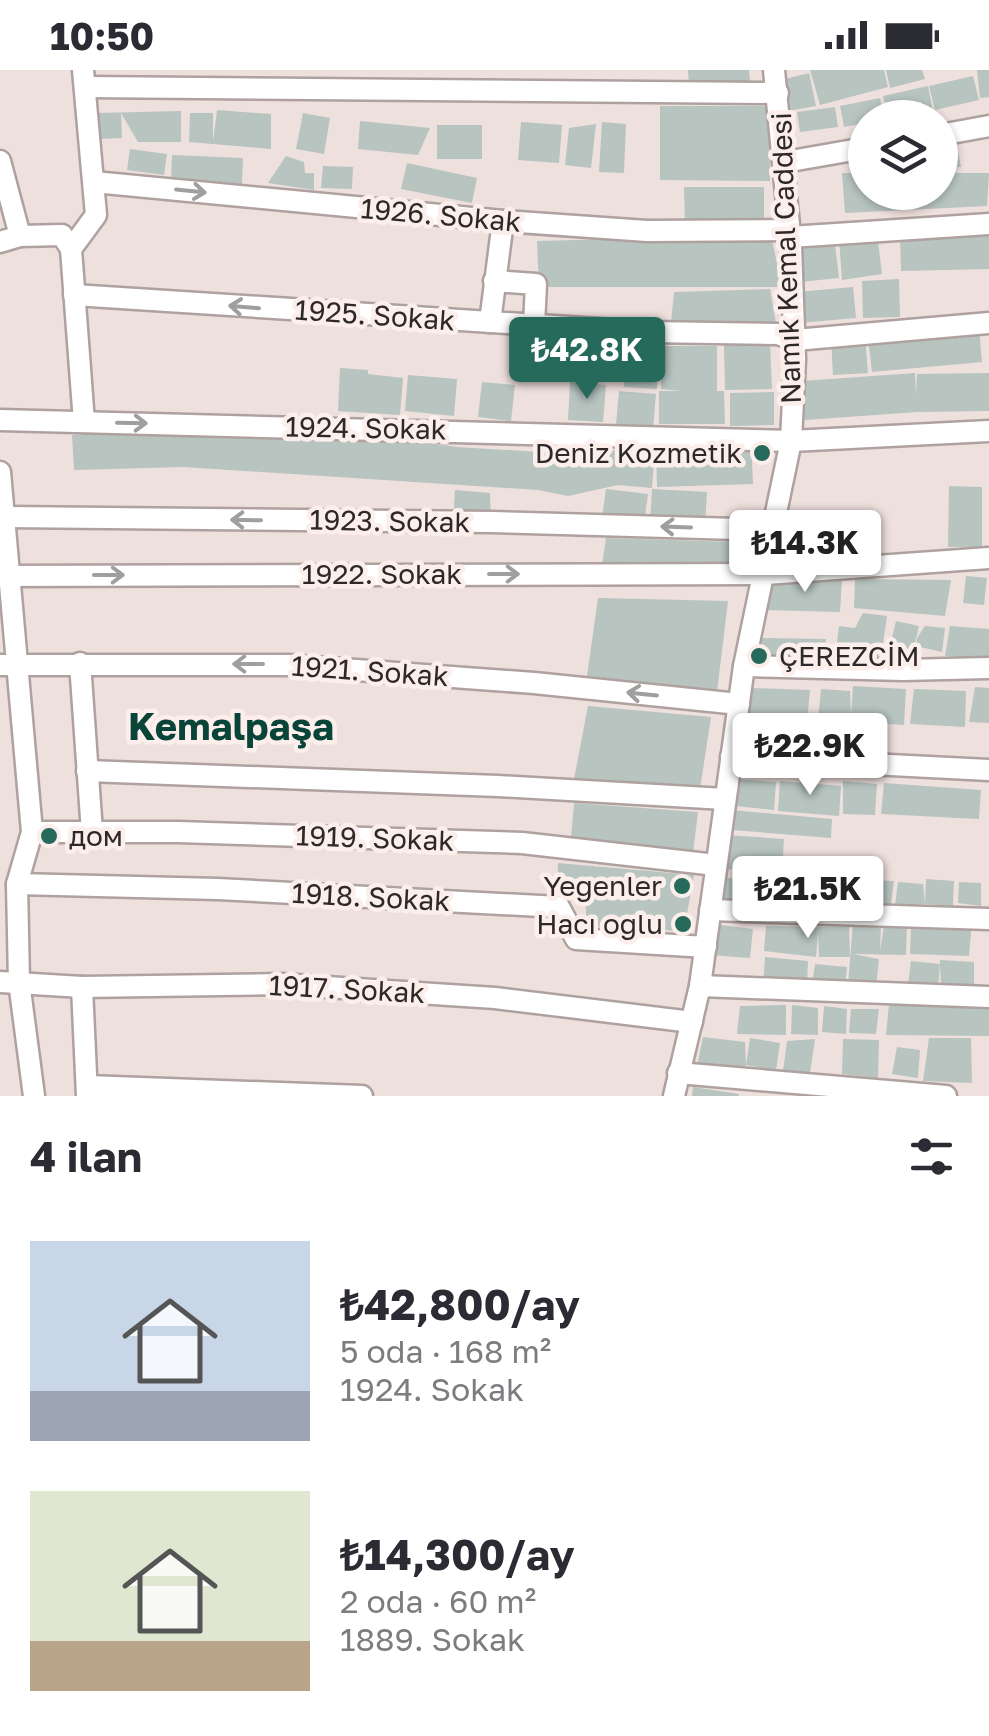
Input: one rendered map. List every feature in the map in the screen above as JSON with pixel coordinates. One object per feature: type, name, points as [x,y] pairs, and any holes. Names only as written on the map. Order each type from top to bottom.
[{"type":"street","name":"Namık Kemal Caddesi","points":[[674,1096],[700,986],[744,666],[792,441],[795,340],[790,234],[774,70]]},
{"type":"street","points":[[71,248],[96,214],[84,78],[778,93]]},
{"type":"street","points":[[958,132],[989,126]]},
{"type":"street","points":[[785,162],[848,151]]},
{"type":"street","points":[[0,161],[10,239],[62,235],[71,248],[84,422]]},
{"type":"street","name":"1926. Sokak","points":[[94,182],[647,232],[790,234],[989,224]]},
{"type":"street","points":[[490,322],[503,221]]},
{"type":"street","points":[[494,281],[536,284],[534,325]]},
{"type":"street","name":"1925. Sokak","points":[[74,295],[647,332],[778,334],[795,340],[989,323]]},
{"type":"street","name":"1924. Sokak","points":[[0,420],[792,441],[989,431]]},
{"type":"street","points":[[0,472],[6,517],[9,664],[32,832],[17,884],[10,982],[34,1096]]},
{"type":"street","name":"1923. Sokak","points":[[6,517],[491,522],[773,530]]},
{"type":"street","name":"1922. Sokak","points":[[6,575],[765,574],[989,558]]},
{"type":"street","name":"1921. Sokak","points":[[9,664],[288,665],[534,683],[739,704]]},
{"type":"street","points":[[80,664],[92,832]]},
{"type":"street","points":[[744,666],[989,668]]},
{"type":"street","points":[[731,757],[989,770]]},
{"type":"street","points":[[87,771],[459,784],[725,799]]},
{"type":"street","name":"1919. Sokak","points":[[32,832],[522,843],[716,865]]},
{"type":"street","name":"1918. Sokak","points":[[17,884],[218,889],[559,907],[576,939],[706,947]]},
{"type":"street","points":[[710,910],[989,919]]},
{"type":"street","name":"1917. Sokak","points":[[10,982],[82,987],[281,984],[495,998],[692,1022]]},
{"type":"street","points":[[700,986],[989,997]]},
{"type":"street","points":[[82,987],[87,1091],[362,1096]]},
{"type":"street","points":[[678,1073],[946,1096]]},
{"type":"building","points":[[688,70],[749,70],[750,82],[689,84]]},
{"type":"building","points":[[810,70],[884,70],[888,87],[820,105]]},
{"type":"building","points":[[886,70],[922,70],[925,79],[890,88]]},
{"type":"building","points":[[977,70],[989,70],[989,97],[980,98]]},
{"type":"building","points":[[809,73],[816,106],[788,111],[781,80]]},
{"type":"building","points":[[973,76],[979,100],[958,105],[958,100],[932,100],[929,86]]},
{"type":"building","points":[[928,86],[931,100],[884,100],[883,96]]},
{"type":"building","points":[[848,104],[848,126],[844,127],[840,106]]},
{"type":"building","points":[[660,106],[770,106],[770,181],[660,180]]},
{"type":"building","points":[[835,107],[838,127],[800,132],[797,112]]},
{"type":"building","points":[[217,110],[271,114],[271,149],[189,142],[190,113],[213,113],[213,142]]},
{"type":"building","points":[[181,111],[181,142],[138,142],[121,113],[122,138],[98,139],[98,113]]},
{"type":"building","points":[[303,113],[330,118],[324,154],[296,149]]},
{"type":"building","points":[[360,121],[430,128],[418,155],[358,149]]},
{"type":"building","points":[[521,122],[562,125],[559,163],[518,160]]},
{"type":"building","points":[[602,122],[626,124],[624,173],[599,172]]},
{"type":"building","points":[[596,124],[591,168],[565,165],[569,128]]},
{"type":"building","points":[[437,125],[482,125],[482,159],[437,159]]},
{"type":"building","points":[[130,149],[167,154],[164,175],[127,170]]},
{"type":"building","points":[[172,155],[243,158],[242,184],[171,181]]},
{"type":"building","points":[[286,156],[304,162],[305,173],[314,173],[314,190],[268,183]]},
{"type":"building","points":[[407,163],[477,178],[472,203],[401,189]]},
{"type":"building","points":[[323,166],[353,167],[352,189],[321,188]]},
{"type":"building","points":[[842,173],[848,173],[848,210],[906,210],[845,213]]},
{"type":"building","points":[[958,173],[989,173],[987,206],[958,207]]},
{"type":"building","points":[[684,187],[764,187],[764,225],[685,225]]},
{"type":"building","points":[[877,234],[882,274],[842,280],[839,238]]},
{"type":"building","points":[[989,234],[989,269],[901,271],[900,236]]},
{"type":"building","points":[[771,235],[782,287],[539,287],[537,241]]},
{"type":"building","points":[[834,236],[839,278],[800,282],[795,240]]},
{"type":"building","points":[[899,279],[900,317],[863,318],[862,281]]},
{"type":"building","points":[[853,287],[856,318],[800,323],[798,292]]},
{"type":"building","points":[[770,289],[778,334],[670,333],[674,292]]},
{"type":"building","points":[[979,328],[982,362],[872,372],[868,338]]},
{"type":"building","points":[[865,336],[868,373],[833,375],[831,338]]},
{"type":"building","points":[[530,340],[568,341],[566,374],[529,373]]},
{"type":"building","points":[[770,344],[772,389],[725,390],[724,345]]},
{"type":"building","points":[[626,346],[659,348],[657,389],[624,387]]},
{"type":"building","points":[[661,346],[717,346],[717,391],[724,391],[725,424],[659,424],[659,391],[682,391],[661,389]]},
{"type":"building","points":[[340,368],[403,378],[400,415],[338,411]]},
{"type":"building","points":[[915,373],[916,396],[917,374],[989,373],[989,411],[805,420],[802,381]]},
{"type":"building","points":[[408,375],[457,379],[454,416],[405,411]]},
{"type":"building","points":[[482,382],[515,385],[511,421],[478,417]]},
{"type":"building","points":[[570,382],[606,385],[603,422],[568,420]]},
{"type":"building","points":[[619,391],[656,394],[653,429],[616,425]]},
{"type":"building","points":[[774,392],[774,425],[730,426],[730,393]]},
{"type":"building","points":[[129,433],[302,440],[393,438],[541,452],[655,449],[652,488],[618,485],[568,496],[538,490],[183,467],[74,470],[72,435]]},
{"type":"building","points":[[751,440],[753,484],[657,487],[656,444]]},
{"type":"building","points":[[949,486],[982,487],[982,547],[948,547]]},
{"type":"building","points":[[606,489],[648,494],[644,524],[602,518]]},
{"type":"building","points":[[652,489],[707,492],[705,526],[650,523]]},
{"type":"building","points":[[455,490],[490,493],[491,522],[453,522]]},
{"type":"building","points":[[783,510],[852,512],[851,557],[782,554]]},
{"type":"building","points":[[606,538],[736,542],[737,569],[602,565]]},
{"type":"building","points":[[966,576],[987,578],[984,605],[963,603]]},
{"type":"building","points":[[842,579],[840,612],[765,610],[771,580]]},
{"type":"building","points":[[855,579],[951,580],[945,616],[854,608]]},
{"type":"building","points":[[598,598],[728,601],[717,692],[587,676]]},
{"type":"building","points":[[863,613],[887,616],[880,664],[835,658],[839,626],[855,628]]},
{"type":"building","points":[[896,621],[919,626],[910,663],[887,659]]},
{"type":"building","points":[[925,626],[945,628],[942,652],[916,646]]},
{"type":"building","points":[[950,626],[989,629],[989,659],[945,656]]},
{"type":"building","points":[[759,638],[826,639],[823,663],[754,660]]},
{"type":"building","points":[[853,686],[906,689],[904,725],[818,720],[821,689],[850,691],[851,716]]},
{"type":"building","points":[[975,687],[989,688],[989,723],[969,722]]},
{"type":"building","points":[[752,688],[810,690],[807,721],[747,717]]},
{"type":"building","points":[[914,689],[966,691],[965,727],[910,724]]},
{"type":"building","points":[[588,706],[711,717],[700,789],[574,779]]},
{"type":"building","points":[[786,726],[872,734],[869,757],[783,753]]},
{"type":"building","points":[[735,779],[776,782],[774,810],[735,806]]},
{"type":"building","points":[[780,781],[841,786],[839,816],[778,811]]},
{"type":"building","points":[[843,781],[877,784],[875,815],[843,814]]},
{"type":"building","points":[[884,783],[981,790],[979,819],[881,814]]},
{"type":"building","points":[[574,803],[698,812],[693,853],[571,838]]},
{"type":"building","points":[[731,810],[832,819],[831,838],[732,830]]},
{"type":"building","points":[[726,835],[784,839],[782,872],[724,869]]},
{"type":"building","points":[[558,863],[694,875],[684,931],[587,927],[585,898],[557,893]]},
{"type":"building","points":[[718,877],[805,884],[803,912],[716,905]]},
{"type":"building","points":[[926,879],[954,881],[953,906],[925,904]]},
{"type":"building","points":[[868,880],[894,881],[891,904],[867,904]]},
{"type":"building","points":[[836,881],[834,907],[807,906],[811,883]]},
{"type":"building","points":[[842,882],[865,883],[864,907],[839,906]]},
{"type":"building","points":[[898,882],[923,884],[925,904],[895,906]]},
{"type":"building","points":[[959,882],[981,883],[981,906],[958,903]]},
{"type":"building","points":[[972,921],[969,956],[910,954],[911,924]]},
{"type":"building","points":[[853,923],[881,924],[880,951],[884,926],[907,927],[906,955],[853,954],[879,959],[876,987],[848,985]]},
{"type":"building","points":[[713,924],[753,929],[750,958],[710,955]]},
{"type":"building","points":[[766,926],[849,927],[850,957],[819,957],[818,934],[816,957],[764,951]]},
{"type":"building","points":[[765,957],[808,961],[807,985],[763,985]]},
{"type":"building","points":[[940,960],[974,962],[974,987],[941,985]]},
{"type":"building","points":[[911,961],[940,964],[938,988],[908,985]]},
{"type":"building","points":[[815,964],[847,967],[845,988],[812,984]]},
{"type":"building","points":[[972,999],[989,1000],[989,1036],[886,1035],[889,1004],[970,1007]]},
{"type":"building","points":[[786,1005],[786,1035],[737,1034],[740,1006]]},
{"type":"building","points":[[792,1005],[818,1008],[818,1035],[791,1034]]},
{"type":"building","points":[[824,1006],[847,1009],[846,1034],[822,1032]]},
{"type":"building","points":[[851,1009],[879,1009],[876,1034],[849,1033]]},
{"type":"building","points":[[703,1037],[745,1042],[746,1065],[742,1071],[697,1066]]},
{"type":"building","points":[[750,1038],[780,1043],[776,1070],[746,1065]]},
{"type":"building","points":[[929,1038],[971,1038],[972,1083],[923,1081]]},
{"type":"building","points":[[815,1039],[810,1073],[783,1071],[787,1041]]},
{"type":"building","points":[[843,1039],[879,1040],[878,1078],[842,1074]]},
{"type":"building","points":[[897,1047],[920,1050],[918,1078],[892,1074]]},
{"type":"building","points":[[693,1087],[739,1094],[739,1096],[692,1096]]},
{"type":"place","name":"Deniz Kozmetik","points":[[762,453]]},
{"type":"place","name":"ÇEREZCİM","points":[[759,656]]},
{"type":"place","name":"дом","points":[[49,836]]},
{"type":"place","name":"Yeğenler","points":[[682,886]]},
{"type":"place","name":"Hacı oğlu","points":[[683,924]]},
{"type":"district","name":"Kemalpaşa","points":[[231,727]]}]
